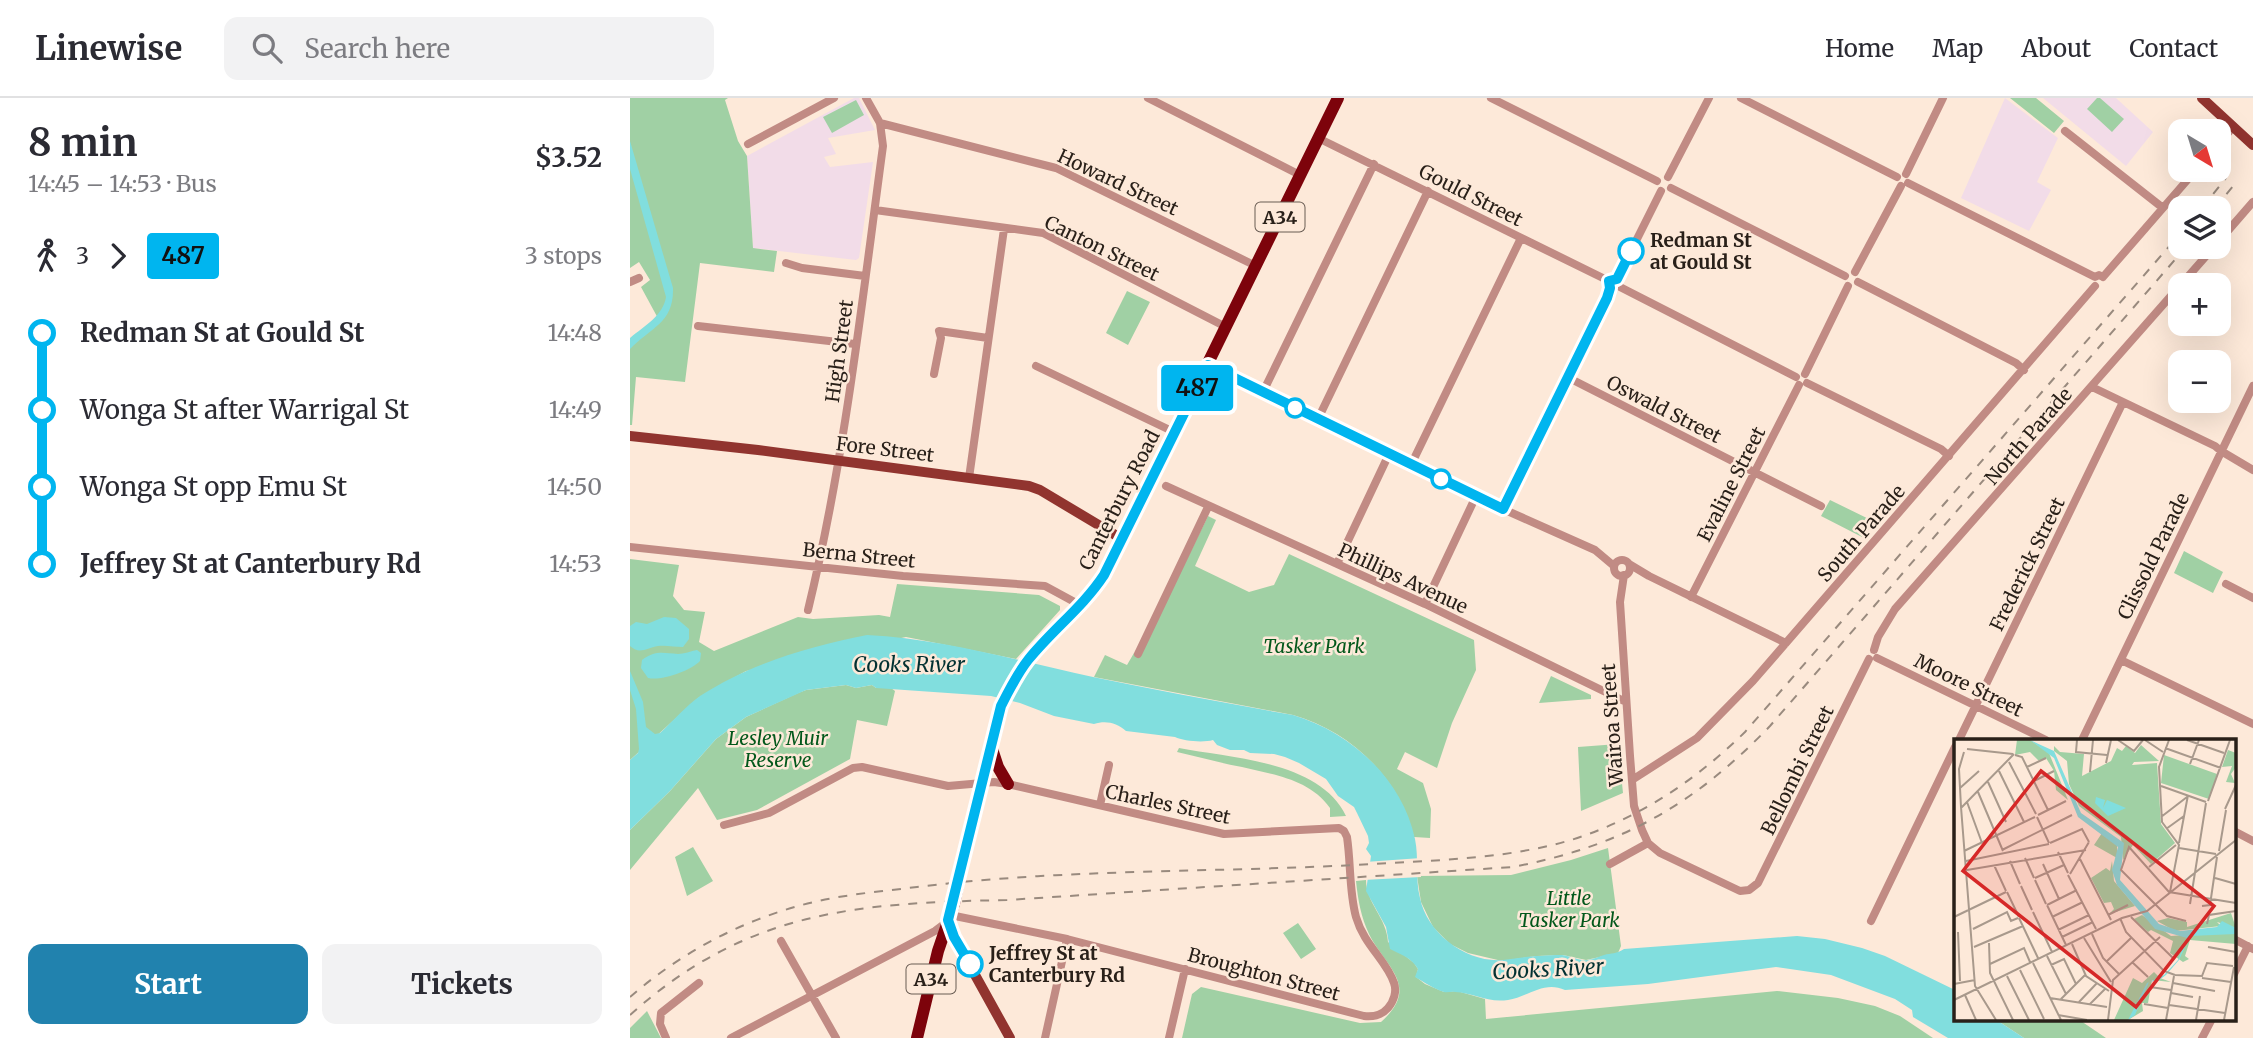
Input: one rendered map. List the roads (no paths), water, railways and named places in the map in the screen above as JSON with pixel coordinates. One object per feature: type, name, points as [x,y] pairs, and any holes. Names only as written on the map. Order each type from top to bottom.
[{"type":"highway","name":"Canterbury Road","points":[[917,1038],[938,951],[954,904],[998,716],[1013,682],[1026,662],[1080,605],[1104,575],[1338,98]]},
{"type":"highway","points":[[991,745],[1008,784]]},
{"type":"main road","points":[[2202,98],[2253,145]]},
{"type":"main road","name":"Fore Street","points":[[630,436],[839,460],[1029,486],[1122,539]]},
{"type":"main road","points":[[948,920],[954,937],[1010,1038]]},
{"type":"street","points":[[748,144],[834,98]]},
{"type":"street","name":"High Street","points":[[808,610],[839,460],[883,146],[880,123],[866,98]]},
{"type":"street","points":[[1148,98],[1300,175]]},
{"type":"street","points":[[1491,98],[1657,181]]},
{"type":"street","points":[[1668,177],[1709,98]]},
{"type":"street","points":[[1741,98],[2098,280]]},
{"type":"street","points":[[1855,272],[1943,98]]},
{"type":"street","name":"Howard Street","points":[[880,123],[1056,168],[1256,266]]},
{"type":"street","points":[[2065,131],[2163,208]]},
{"type":"street","name":"Gould Street","points":[[1318,138],[1614,284],[1941,449],[1949,456]]},
{"type":"street","points":[[1262,393],[1374,164]]},
{"type":"street","points":[[1657,181],[1660,177],[1668,177]]},
{"type":"street","points":[[1668,177],[1672,183],[1671,188]]},
{"type":"street","points":[[1657,181],[1661,191]]},
{"type":"street","name":"South Parade","points":[[1632,780],[1697,738],[1753,681],[2186,182]]},
{"type":"street","points":[[1661,191],[1671,188]]},
{"type":"street","points":[[1671,188],[1845,276]]},
{"type":"street","points":[[1318,419],[1428,191]]},
{"type":"street","points":[[1503,509],[1661,191]]},
{"type":"street","points":[[2231,227],[2253,202]]},
{"type":"street","name":"Canton Street","points":[[875,210],[1042,233],[1226,327]]},
{"type":"street","points":[[969,478],[1004,229]]},
{"type":"street","points":[[1411,464],[1521,238]]},
{"type":"street","name":"North Parade","points":[[1873,656],[1878,637],[1895,609],[2204,259]]},
{"type":"street","points":[[786,263],[802,268],[865,276]]},
{"type":"street","points":[[1845,276],[1855,272]]},
{"type":"street","points":[[1855,272],[1858,282]]},
{"type":"street","points":[[1845,276],[1848,285],[1853,286],[1858,282]]},
{"type":"street","points":[[1858,282],[2016,363],[2024,370]]},
{"type":"street","name":"Evaline Street","points":[[1691,597],[1848,285]]},
{"type":"street","points":[[698,326],[855,344]]},
{"type":"street","points":[[934,374],[941,338],[939,331],[988,338]]},
{"type":"street","points":[[1208,365],[1786,643]]},
{"type":"street","points":[[1036,366],[1174,432]]},
{"type":"street","name":"Oswald Street","points":[[1567,377],[1821,506]]},
{"type":"street","name":"Clissold Parade","points":[[2082,739],[2253,386]]},
{"type":"street","points":[[2092,387],[2215,446],[2253,470]]},
{"type":"street","name":"Frederick Street","points":[[1959,739],[2123,402]]},
{"type":"street","points":[[1337,564],[1389,454]]},
{"type":"street","name":"Phillips Avenue","points":[[1166,486],[1425,604],[1626,702]]},
{"type":"street","points":[[1425,604],[1476,496]]},
{"type":"street","points":[[1138,654],[1208,507]]},
{"type":"street","name":"Berna Street","points":[[630,547],[903,576],[1045,586],[1080,605]]},
{"type":"street","points":[[1595,550],[1619,575],[1626,568]]},
{"type":"street","points":[[1615,569],[1617,562],[1626,568]]},
{"type":"street","name":"Wairoa Street","points":[[1620,602],[1626,568]]},
{"type":"street","name":"Wairoa Street","points":[[1615,569],[1620,602],[1634,806],[1648,843]]},
{"type":"street","points":[[2226,584],[2253,598]]},
{"type":"street","name":"Moore Street","points":[[1873,656],[2044,739]]},
{"type":"street","name":"Bellombi Street","points":[[1648,843],[1660,853],[1740,891],[1749,890],[1758,883],[1873,656]]},
{"type":"street","points":[[2121,660],[2253,724]]},
{"type":"street","points":[[1871,921],[1954,749]]},
{"type":"street","points":[[1100,806],[1109,765]]},
{"type":"street","name":"Charles Street","points":[[724,825],[769,813],[853,768],[862,767],[948,786],[1008,784],[1224,834],[1336,827],[1346,834]]},
{"type":"street","points":[[2235,832],[2253,841]]},
{"type":"street","name":"Broughton Street","points":[[948,920],[961,916],[1067,939],[1358,1015],[1375,1017],[1384,1012],[1394,998],[1394,984],[1359,927],[1351,887],[1346,834]]},
{"type":"street","points":[[1611,864],[1648,843]]},
{"type":"street","points":[[731,1038],[935,931],[948,920]]},
{"type":"street","points":[[1045,1038],[1067,939]]},
{"type":"street","points":[[781,941],[836,1038]]},
{"type":"street","points":[[2235,972],[2250,947]]},
{"type":"street","points":[[1169,1038],[1185,970]]},
{"type":"street","points":[[666,1038],[660,1024],[661,1013],[699,983]]},
{"type":"street","points":[[2202,1038],[2211,1020]]},
{"type":"water","points":[[630,141],[673,288],[670,309],[665,317],[630,349],[630,338],[657,315],[666,297],[630,169]]},
{"type":"water","points":[[664,617],[676,618],[689,629],[689,639],[683,647],[658,646],[640,650],[630,646],[630,626],[636,622],[647,624]]},
{"type":"water","name":"Cooks River","points":[[867,635],[924,641],[1293,715],[1314,723],[1353,746],[1386,777],[1408,817],[1415,839],[1417,876],[1424,911],[1431,923],[1450,943],[1475,956],[1503,960],[1562,955],[1588,960],[1624,949],[1797,936],[1825,939],[1885,956],[1954,990],[1954,1020],[1997,1020],[2024,1038],[1948,1038],[1913,1017],[1912,1010],[1895,999],[1831,975],[1776,967],[1648,984],[1565,990],[1550,987],[1508,1000],[1444,992],[1415,977],[1418,969],[1415,965],[1390,949],[1386,927],[1366,891],[1371,856],[1366,849],[1368,836],[1354,807],[1338,796],[1326,779],[1299,763],[1274,754],[1230,750],[1217,745],[1213,740],[1183,740],[1126,731],[1111,723],[1094,724],[1054,716],[1020,703],[991,696],[876,688],[872,685],[806,690],[746,717],[716,739],[670,791],[630,830],[630,760],[639,749],[636,709],[630,690],[630,671],[643,702],[646,727],[655,734],[660,733],[700,696],[719,684],[760,665],[823,645]]},
{"type":"water","points":[[697,650],[701,653],[700,661],[676,674],[648,678],[641,668],[642,660],[651,655],[680,654]]},
{"type":"railway","points":[[2212,196],[2223,182]]},
{"type":"railway","points":[[2225,196],[2234,185]]},
{"type":"railway","points":[[630,997],[672,964],[718,937],[767,916],[830,899],[917,887],[1030,877],[1315,867],[1472,858],[1571,840],[1642,810],[1706,767],[1745,732],[2168,248]]},
{"type":"railway","points":[[630,1015],[674,980],[717,953],[761,933],[806,919],[901,904],[1007,900],[1513,867],[1588,847],[1653,819],[1713,779],[1770,726],[2176,259]]},
{"type":"place","name":"Redman St at Gould St","points":[[1631,251]]},
{"type":"place","name":"Jeffrey St at Canterbury Rd","points":[[970,964]]},
{"type":"park label","name":"Tasker Park","points":[[1314,646]]},
{"type":"park label","name":"Lesley Muir Reserve","points":[[778,749]]},
{"type":"park label","name":"Little Tasker Park","points":[[1569,909]]}]
